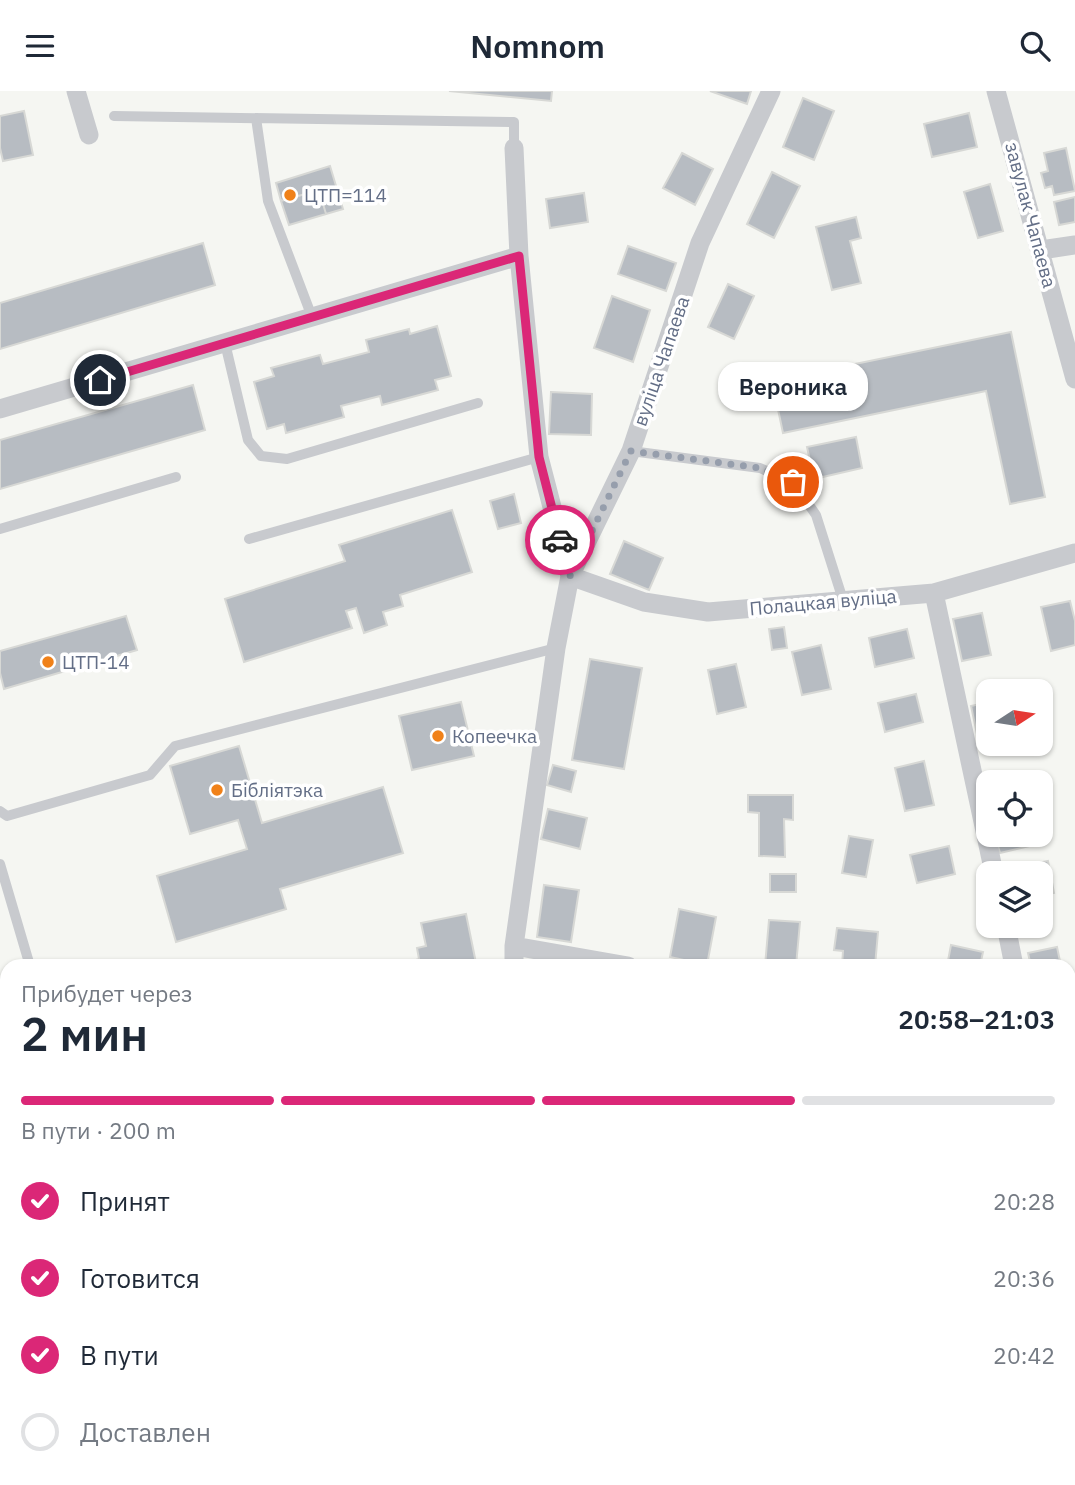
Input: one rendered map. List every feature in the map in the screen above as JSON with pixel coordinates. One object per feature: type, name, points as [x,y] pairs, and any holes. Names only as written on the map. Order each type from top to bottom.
[{"type":"street","points":[[76,91],[89,135]]},
{"type":"street","name":"вуліца Чапаева","points":[[514,959],[556,647],[570,576],[631,451],[700,243],[771,91]]},
{"type":"street","name":"завулак Чапаева","points":[[996,91],[1075,379]]},
{"type":"street","points":[[514,148],[519,256],[539,457],[570,576]]},
{"type":"street","points":[[1041,250],[1075,245]]},
{"type":"street","points":[[0,409],[519,256]]},
{"type":"street","name":"Полацкая вуліца","points":[[570,576],[644,602],[708,612],[934,593],[1075,554]]},
{"type":"street","points":[[934,593],[991,861]]},
{"type":"street","points":[[1008,938],[1013,959]]},
{"type":"street","points":[[514,946],[588,959]]},
{"type":"lane","points":[[114,116],[513,122],[514,148]]},
{"type":"lane","points":[[256,118],[268,201],[312,317]]},
{"type":"lane","points":[[225,343],[248,440],[261,456],[288,459],[478,403]]},
{"type":"lane","points":[[631,451],[760,468],[793,482],[816,515],[843,600]]},
{"type":"lane","points":[[249,539],[539,457]]},
{"type":"lane","points":[[0,529],[176,477]]},
{"type":"lane","points":[[0,810],[8,816],[150,775],[175,746],[556,647]]},
{"type":"lane","points":[[0,864],[28,959]]},
{"type":"building","points":[[449,91],[552,91],[551,101]]},
{"type":"building","points":[[710,91],[751,91],[747,104]]},
{"type":"building","points":[[803,98],[834,111],[814,160],[783,147]]},
{"type":"building","points":[[24,111],[33,155],[3,161],[0,148],[0,116]]},
{"type":"building","points":[[969,113],[977,147],[932,157],[924,124]]},
{"type":"building","points":[[1066,148],[1075,191],[1054,195],[1052,186],[1045,188],[1041,173],[1048,171],[1044,153]]},
{"type":"building","points":[[682,153],[713,169],[695,205],[663,188]]},
{"type":"building","name":"ЦТП=114","points":[[330,166],[343,209],[326,214],[319,190],[281,201],[276,183]]},
{"type":"building","points":[[772,172],[800,186],[774,238],[747,224]]},
{"type":"building","points":[[990,184],[1003,231],[978,238],[964,192]]},
{"type":"building","points":[[319,190],[326,214],[289,225],[281,201]]},
{"type":"building","points":[[584,193],[588,222],[550,228],[546,199]]},
{"type":"building","points":[[1075,197],[1075,222],[1059,225],[1054,202]]},
{"type":"building","points":[[856,217],[861,238],[850,241],[861,283],[832,290],[816,227]]},
{"type":"building","points":[[203,243],[215,285],[0,349],[0,303]]},
{"type":"building","points":[[628,246],[676,263],[666,291],[618,274]]},
{"type":"building","points":[[728,284],[754,296],[734,339],[708,327]]},
{"type":"building","points":[[612,296],[650,310],[633,362],[594,348]]},
{"type":"building","points":[[437,326],[451,376],[435,380],[438,390],[382,405],[380,396],[341,406],[344,417],[286,433],[284,424],[267,429],[254,382],[274,376],[271,368],[320,355],[323,364],[369,352],[366,340],[409,329],[410,334]]},
{"type":"building","points":[[1011,332],[1045,497],[1010,504],[986,391],[783,433],[772,381]]},
{"type":"building","points":[[193,385],[205,430],[0,489],[0,440]]},
{"type":"building","points":[[551,392],[592,394],[591,435],[549,434]]},
{"type":"building","points":[[856,437],[862,468],[814,479],[807,447]]},
{"type":"building","points":[[514,494],[521,523],[498,529],[490,501]]},
{"type":"building","points":[[452,510],[472,572],[400,595],[403,606],[383,612],[387,625],[364,633],[356,608],[346,611],[352,628],[244,662],[225,599],[345,561],[339,545]]},
{"type":"building","points":[[624,541],[663,558],[649,590],[610,574]]},
{"type":"building","points":[[1070,601],[1075,621],[1075,645],[1051,651],[1041,607]]},
{"type":"building","points":[[982,613],[991,655],[962,661],[953,619]]},
{"type":"building","name":"ЦТП-14","points":[[126,616],[137,650],[4,689],[0,673],[0,651]]},
{"type":"building","points":[[784,627],[787,648],[772,650],[769,629]]},
{"type":"building","points":[[907,629],[914,658],[875,667],[869,638]]},
{"type":"building","points":[[821,645],[831,689],[802,695],[792,652]]},
{"type":"building","points":[[590,659],[642,668],[624,769],[572,760]]},
{"type":"building","points":[[736,664],[746,707],[717,714],[708,670]]},
{"type":"building","points":[[916,694],[923,722],[885,732],[878,703]]},
{"type":"building","points":[[461,702],[474,756],[412,770],[399,716]]},
{"type":"building","points":[[976,705],[976,729],[971,706]]},
{"type":"building","points":[[239,746],[262,823],[383,787],[403,853],[280,889],[286,909],[176,942],[157,876],[247,849],[238,820],[190,834],[170,766]]},
{"type":"building","points":[[924,761],[934,805],[905,811],[895,768]]},
{"type":"building","points":[[553,765],[576,771],[571,792],[547,785]]},
{"type":"building","points":[[748,795],[793,795],[793,820],[784,819],[785,857],[759,856],[759,813],[748,812]]},
{"type":"building","points":[[548,809],[587,818],[580,849],[541,839]]},
{"type":"building","points":[[849,836],[873,840],[866,877],[842,873]]},
{"type":"building","points":[[949,846],[955,874],[917,883],[910,855]]},
{"type":"building","points":[[998,847],[1025,847],[1000,853]]},
{"type":"building","points":[[770,874],[796,874],[796,892],[770,892]]},
{"type":"building","points":[[544,885],[579,890],[571,942],[537,937]]},
{"type":"building","points":[[679,909],[716,917],[708,959],[670,957]]},
{"type":"building","points":[[466,914],[475,959],[419,959],[417,948],[426,946],[421,923]]},
{"type":"building","points":[[769,920],[800,922],[797,959],[766,959]]},
{"type":"building","points":[[837,928],[878,932],[876,959],[842,959],[843,951],[834,950]]},
{"type":"building","points":[[951,945],[983,952],[982,959],[948,959]]},
{"type":"building","points":[[1057,947],[1060,959],[1029,959],[1028,953]]},
{"type":"way so far","points":[[560,540],[570,576],[631,451],[760,468],[793,482]]},
{"type":"place","name":"ЦТП=114","points":[[290,195]]},
{"type":"place","name":"Вероника","points":[[793,482]]},
{"type":"place","name":"ЦТП-14","points":[[48,662]]},
{"type":"place","name":"Копеечка","points":[[438,736]]},
{"type":"place","name":"Бібліятэка","points":[[217,790]]},
{"type":"route","points":[[100,380],[519,256],[539,457],[560,540]]}]
